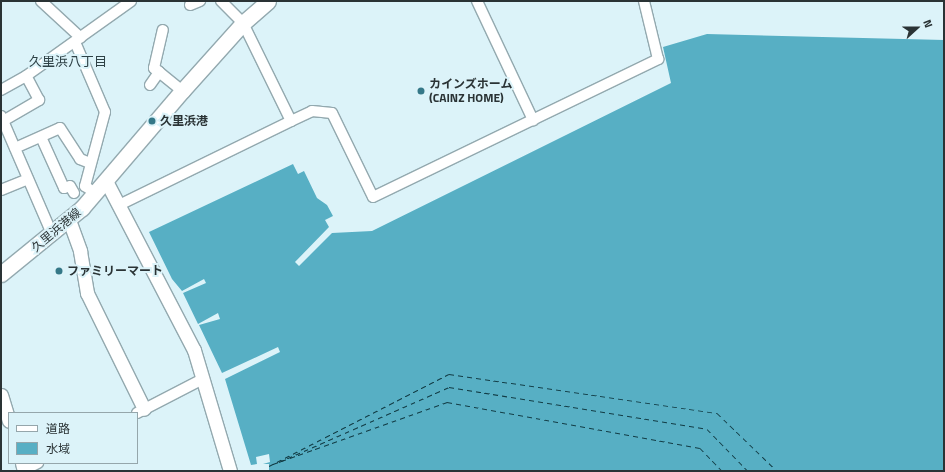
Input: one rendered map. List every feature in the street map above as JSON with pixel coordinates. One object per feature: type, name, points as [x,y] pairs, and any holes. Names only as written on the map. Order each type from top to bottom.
[{"type":"main road","name":"久里浜港線","points":[[1,274],[69,220],[96,193],[182,91],[243,24],[268,1]]},
{"type":"street","points":[[41,1],[78,40],[105,112],[85,186],[96,193]]},
{"type":"street","points":[[1,90],[26,76],[131,1]]},
{"type":"street","points":[[190,5],[200,1]]},
{"type":"street","points":[[221,1],[243,24],[292,121]]},
{"type":"street","points":[[477,1],[533,120]]},
{"type":"street","points":[[119,205],[312,111],[332,113],[373,197],[658,59],[644,1]]},
{"type":"street","points":[[154,68],[163,30]]},
{"type":"street","points":[[154,68],[182,91]]},
{"type":"street","points":[[150,85],[159,72],[154,68]]},
{"type":"street","points":[[26,76],[39,100],[2,119],[52,234]]},
{"type":"street","points":[[15,148],[60,128],[80,159],[90,163]]},
{"type":"street","points":[[41,137],[64,188],[70,186],[74,193]]},
{"type":"street","points":[[1,190],[28,179]]},
{"type":"street","points":[[106,181],[194,350],[230,471]]},
{"type":"street","points":[[69,220],[80,252],[87,293],[141,411],[203,379]]},
{"type":"street","points":[[1,395],[8,418]]},
{"type":"street","points":[[23,468],[35,464]]},
{"type":"water","points":[[707,34],[944,40],[944,471],[269,471],[269,464],[263,464],[270,462],[269,454],[256,457],[257,464],[251,465],[225,379],[280,352],[278,347],[222,373],[199,325],[220,319],[218,313],[198,324],[183,293],[206,283],[204,279],[182,291],[172,279],[149,232],[293,164],[298,174],[304,171],[317,198],[327,205],[333,216],[325,220],[329,227],[295,262],[299,266],[332,233],[372,231],[671,83],[663,47]]},
{"type":"ferry route","points":[[269,466],[449,374],[717,413],[777,471]]},
{"type":"ferry route","points":[[279,462],[449,387],[707,429],[748,471]]},
{"type":"ferry route","points":[[273,464],[447,402],[700,448],[722,471]]},
{"type":"place","name":"カインズホーム (CAINZ HOME)","points":[[421,91]]},
{"type":"place","name":"久里浜港","points":[[152,121]]},
{"type":"place","name":"ファミリーマート","points":[[59,271]]},
{"type":"district","name":"久里浜八丁目","points":[[68,61]]}]
